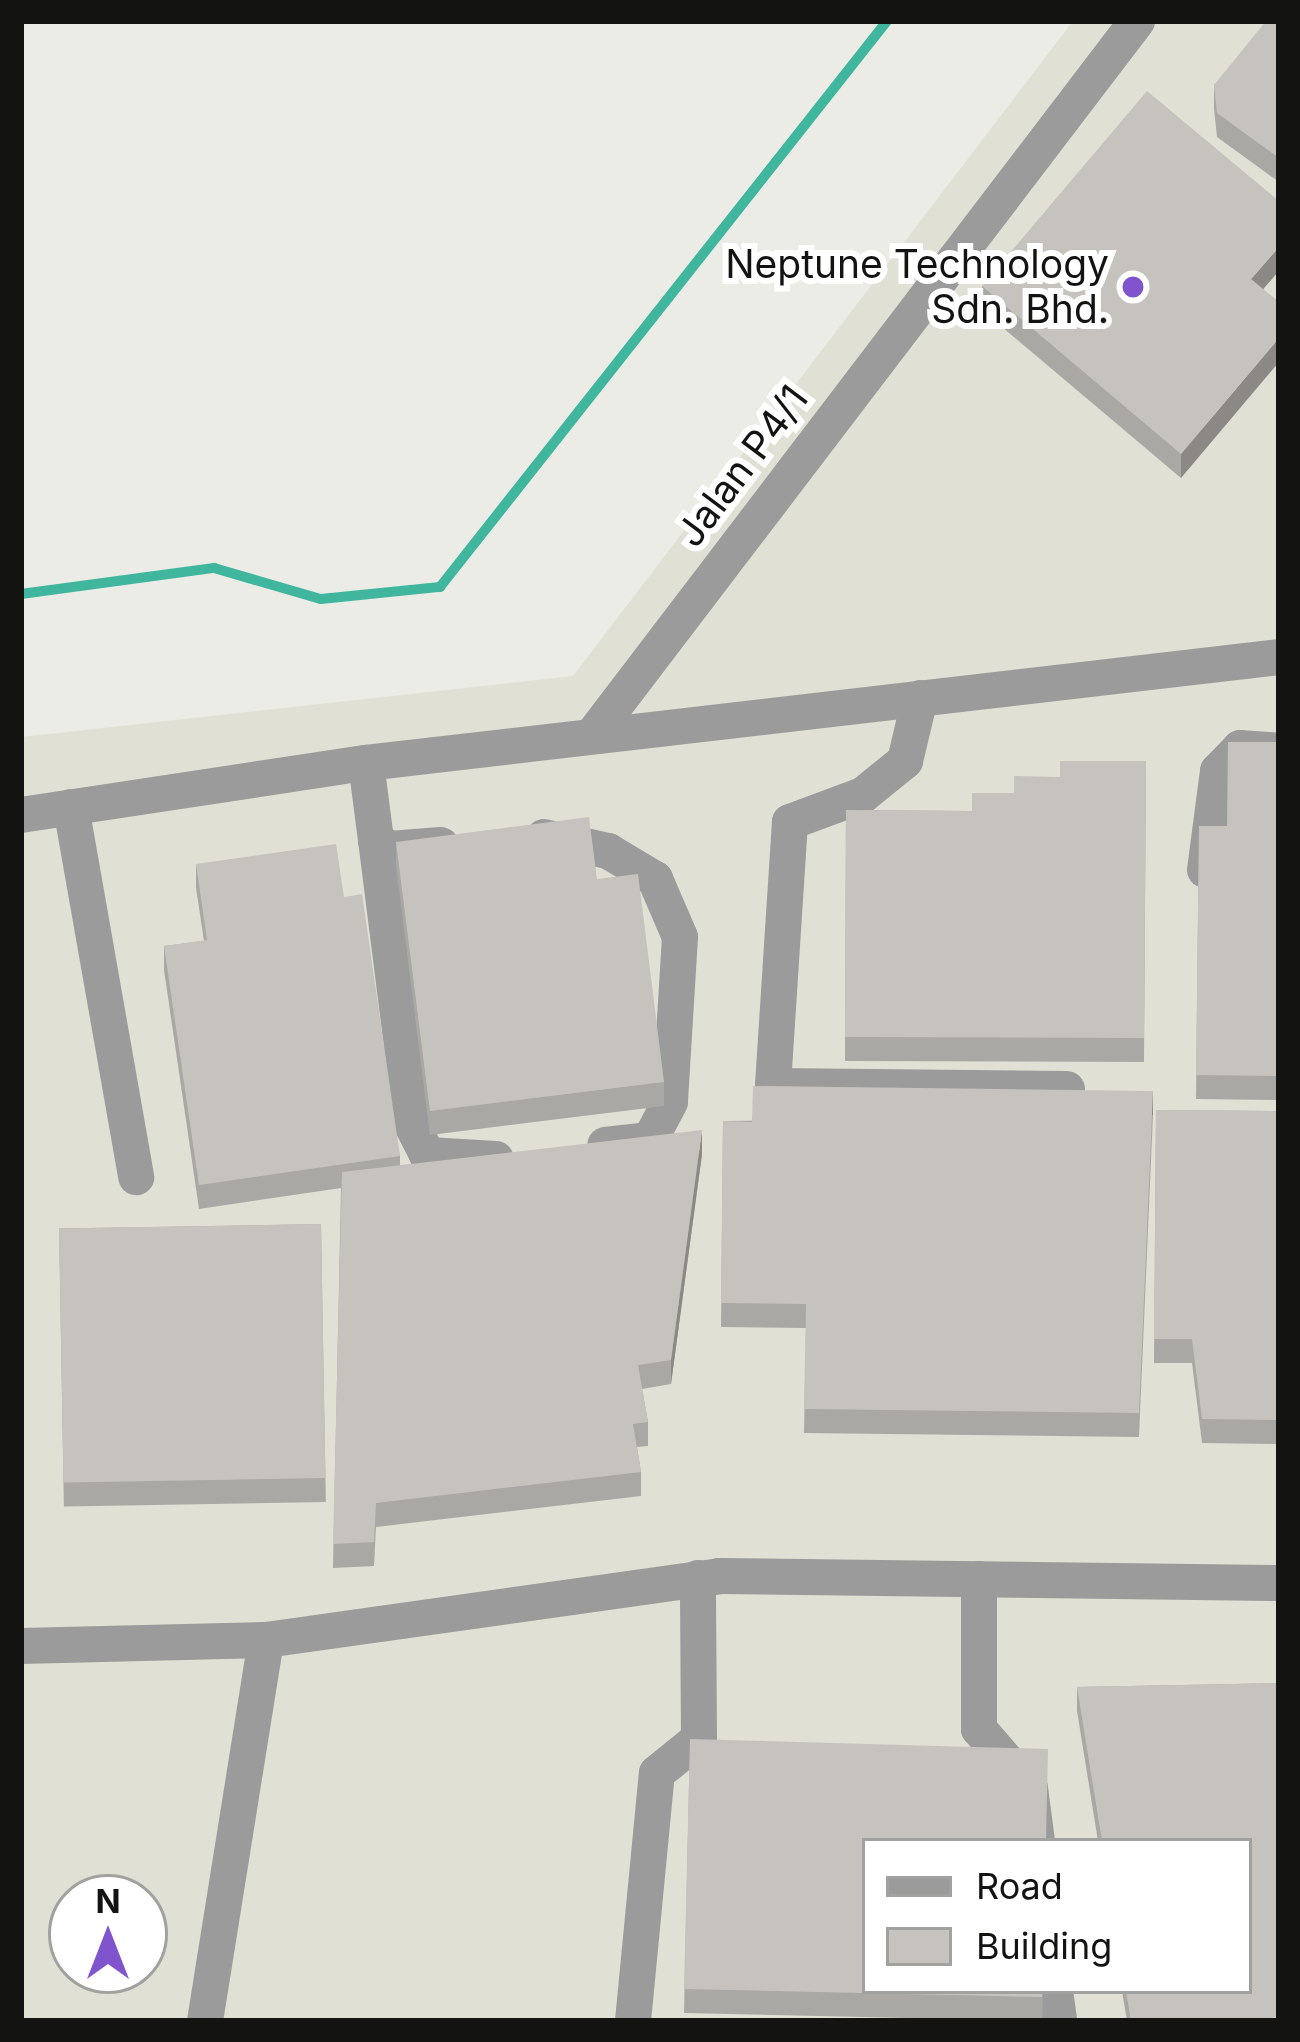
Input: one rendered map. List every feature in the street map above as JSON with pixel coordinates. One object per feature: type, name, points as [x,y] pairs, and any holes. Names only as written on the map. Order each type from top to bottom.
[{"type":"street","name":"Jalan P4/1","points":[[592,736],[1137,21]]},
{"type":"street","points":[[21,815],[366,763],[1279,657]]},
{"type":"street","points":[[920,698],[905,761],[863,795],[790,821],[773,1085],[1067,1089]]},
{"type":"street","points":[[1201,898],[1218,771],[1240,748],[1279,751]]},
{"type":"street","points":[[366,763],[412,1125],[427,1155],[530,1155]]},
{"type":"street","points":[[71,807],[136,1177]]},
{"type":"street","points":[[376,839],[391,849],[490,840],[608,851],[655,879],[680,938],[670,1102],[650,1140],[572,1150]]},
{"type":"street","points":[[633,2021],[656,1773],[700,1739],[698,1578]]},
{"type":"street","points":[[21,1646],[266,1640],[698,1578],[1279,1583]]},
{"type":"street","points":[[979,1580],[979,1730],[1030,1788],[1037,1838]]},
{"type":"street","points":[[206,2021],[266,1640]]},
{"type":"shaded area","points":[[1073,21],[1279,21],[1279,2021],[21,2021],[21,737],[573,676]]},
{"type":"building","points":[[1266,21],[1279,21],[1279,158],[1217,113],[1214,85]]},
{"type":"building","name":"Neptune Technology Sdn. Bhd.","points":[[1147,91],[1279,201],[1279,247],[1251,279],[1279,302],[1279,338],[1181,454],[982,286]]},
{"type":"building","points":[[1228,742],[1279,742],[1279,1076],[1196,1075],[1199,826],[1227,826]]},
{"type":"building","points":[[1060,761],[1146,761],[1144,1038],[845,1037],[846,810],[972,811],[972,793],[1014,793],[1014,776],[1060,777]]},
{"type":"building","points":[[589,817],[597,879],[638,874],[664,1082],[430,1111],[396,842]]},
{"type":"building","points":[[336,844],[344,897],[362,894],[400,1156],[199,1185],[164,946],[207,940],[196,864]]},
{"type":"building","points":[[753,1086],[1153,1091],[1139,1413],[804,1409],[806,1304],[721,1303],[723,1121],[752,1122]]},
{"type":"building","points":[[1156,1110],[1279,1111],[1279,1420],[1202,1419],[1192,1339],[1154,1339]]},
{"type":"building","points":[[702,1130],[671,1360],[638,1365],[648,1422],[633,1424],[641,1472],[376,1503],[374,1542],[333,1544],[342,1172]]},
{"type":"building","points":[[321,1224],[325,1478],[63,1483],[59,1229]]},
{"type":"building","points":[[1279,1683],[1279,2021],[1131,2021],[1126,1994],[1252,1994],[1252,1838],[1102,1838],[1077,1687]]},
{"type":"building","points":[[690,1739],[1048,1749],[1046,1838],[862,1838],[862,1993],[684,1989]]},
{"type":"building","points":[[908,1994],[1042,1994],[1042,1997]]},
{"type":"waterway","points":[[21,594],[214,568],[321,599],[440,587],[887,21]]},
{"type":"place","name":"Neptune Technology Sdn. Bhd.","points":[[1133,287]]}]
